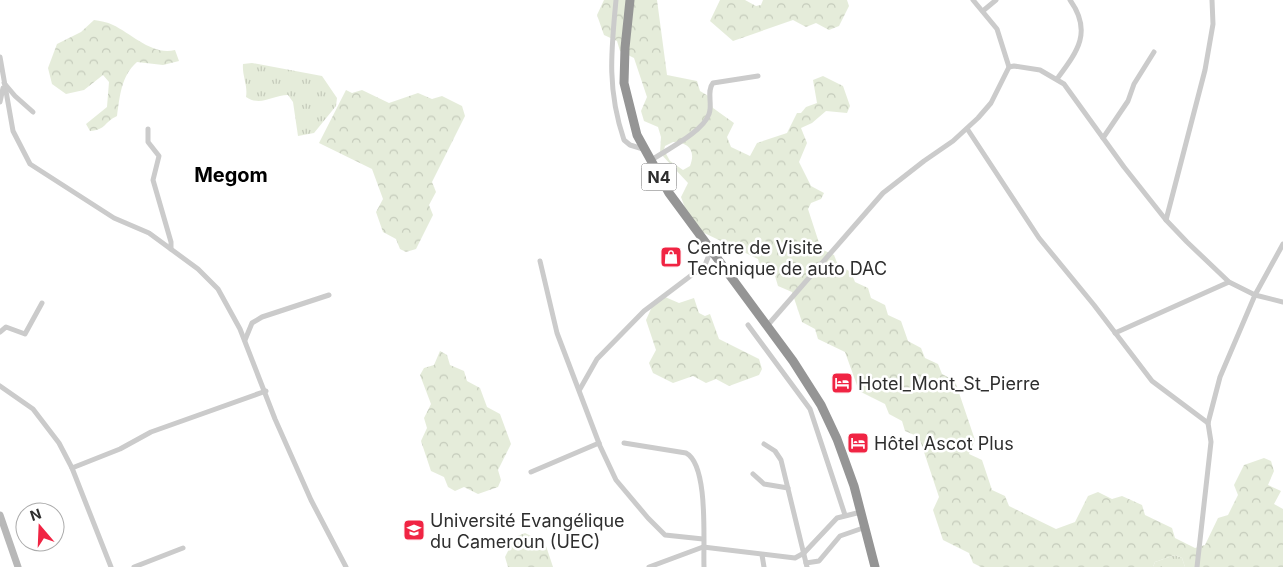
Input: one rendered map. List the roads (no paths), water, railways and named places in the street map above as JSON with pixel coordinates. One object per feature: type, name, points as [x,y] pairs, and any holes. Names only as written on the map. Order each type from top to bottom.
[{"type":"highway","name":"N4","points":[[630,0],[625,48],[624,84],[629,108],[643,149],[669,193],[767,326]]},
{"type":"highway","points":[[767,326],[793,361],[827,418],[847,465],[862,512],[875,567]]},
{"type":"street","points":[[616,0],[611,65],[613,101],[624,140],[630,145],[643,149]]},
{"type":"street","points":[[767,326],[883,193],[968,130],[991,103],[1009,67],[1000,34],[984,10],[973,0]]},
{"type":"street","points":[[984,10],[996,0]]},
{"type":"street","points":[[1057,79],[1076,51],[1080,38],[1081,17],[1070,0]]},
{"type":"street","points":[[1166,220],[1206,63],[1213,24],[1212,0]]},
{"type":"street","points":[[1103,138],[1128,100],[1134,84],[1154,52]]},
{"type":"street","points":[[0,57],[13,131],[30,164],[114,218],[145,231],[202,273],[218,289],[245,340],[266,391],[275,419],[311,500],[346,567]]},
{"type":"street","points":[[1009,67],[1040,70],[1070,89],[1103,138],[1166,220],[1228,282],[1255,295],[1283,302]]},
{"type":"street","points":[[650,161],[690,135],[702,124],[710,114],[710,91],[713,83],[758,76]]},
{"type":"street","points":[[0,102],[4,82]]},
{"type":"street","points":[[4,82],[14,96],[33,112]]},
{"type":"street","points":[[148,129],[148,142],[158,156],[153,180],[171,242],[171,249]]},
{"type":"street","points":[[968,130],[1039,238],[1152,382],[1208,423]]},
{"type":"street","points":[[1197,567],[1211,442],[1208,423],[1220,377],[1255,295],[1283,244]]},
{"type":"street","points":[[580,389],[597,359],[644,311],[705,265],[712,250]]},
{"type":"street","points":[[540,261],[557,332],[599,443],[616,480],[662,532],[672,537],[703,539]]},
{"type":"street","points":[[1115,333],[1228,282]]},
{"type":"street","points":[[245,340],[252,323],[262,317],[329,295]]},
{"type":"street","points":[[0,332],[6,327],[25,334],[42,303]]},
{"type":"street","points":[[748,325],[810,410],[845,515]]},
{"type":"street","points":[[0,386],[33,409],[42,418],[59,443],[72,468],[111,567]]},
{"type":"street","points":[[72,468],[120,449],[151,432],[266,391]]},
{"type":"street","points":[[531,472],[599,443]]},
{"type":"street","points":[[624,443],[686,453],[692,458],[699,476],[702,498],[704,567]]},
{"type":"street","points":[[764,444],[775,451],[781,460],[807,565],[819,561],[843,534],[866,527]]},
{"type":"street","points":[[753,474],[764,484],[788,488]]},
{"type":"street","points":[[649,567],[703,547],[791,558],[804,553],[834,520],[845,515],[862,512]]},
{"type":"street","points":[[0,515],[18,567]]},
{"type":"street","points":[[134,567],[183,548]]},
{"type":"street","points":[[762,555],[764,567]]},
{"type":"place","name":"Centre de Visite Technique de auto DAC","points":[[671,257]]},
{"type":"place","name":"Hotel_Mont_St_Pierre","points":[[842,383]]},
{"type":"place","name":"Hôtel Ascot Plus","points":[[858,443]]},
{"type":"place","name":"Université Evangélique du Cameroun (UEC)","points":[[414,530]]},
{"type":"district","name":"Megom","points":[[231,175]]}]
